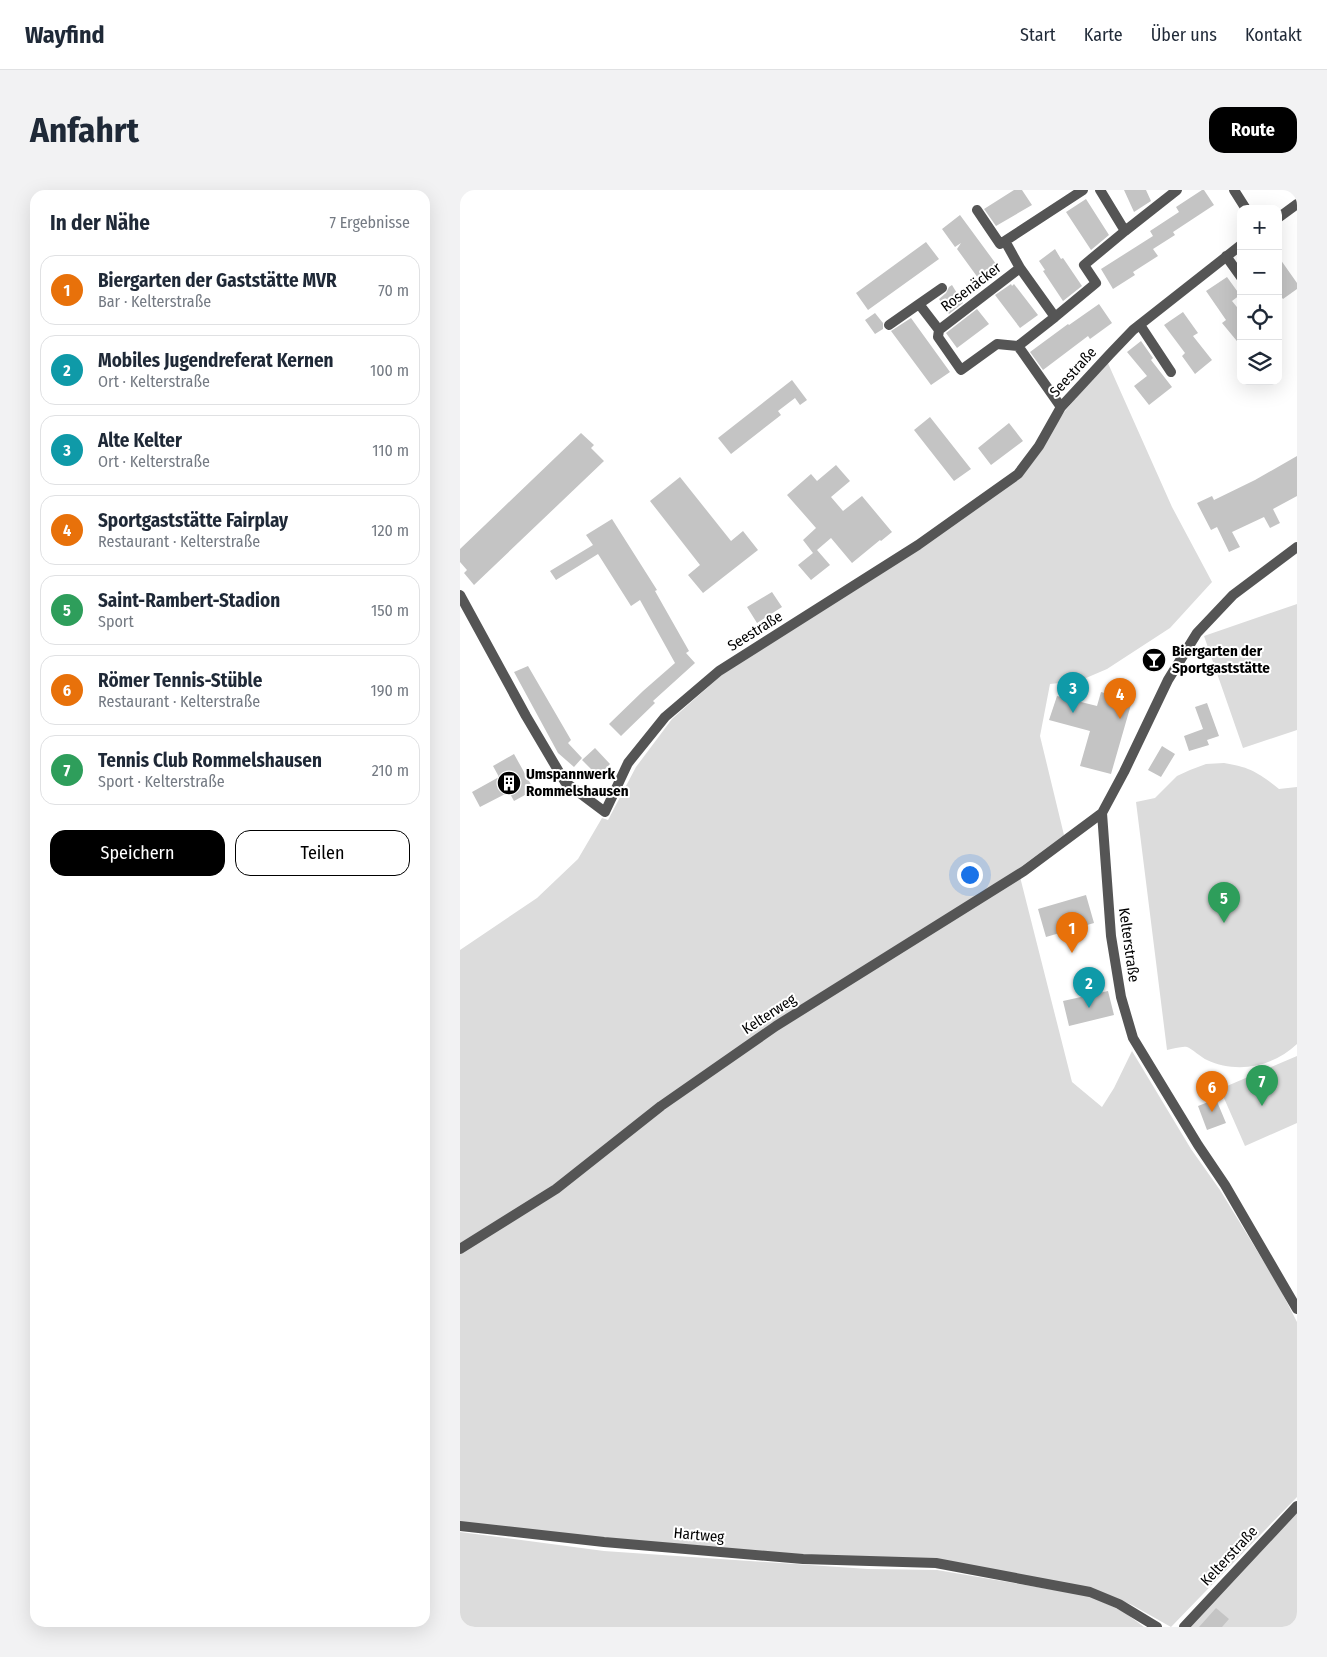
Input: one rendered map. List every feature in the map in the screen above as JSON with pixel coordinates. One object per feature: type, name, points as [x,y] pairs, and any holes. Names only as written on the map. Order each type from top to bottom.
[{"type":"street","name":"Rosenäcker","points":[[977,210],[1000,244],[1082,190]]},
{"type":"street","points":[[1100,190],[1125,231]]},
{"type":"street","points":[[1061,407],[1018,346],[1096,283],[1084,265],[1177,190]]},
{"type":"street","points":[[1234,190],[1243,205]]},
{"type":"street","points":[[1282,215],[1297,204]]},
{"type":"street","name":"Rosenäcker","points":[[1005,240],[1020,268],[1055,316]]},
{"type":"street","name":"Seestraße","points":[[460,595],[526,716],[565,782],[606,812],[628,763],[665,717],[719,671],[918,544],[1018,474],[1039,446],[1061,407],[1110,354],[1140,325],[1237,248]]},
{"type":"street","points":[[1226,256],[1237,271]]},
{"type":"street","name":"Rosenäcker","points":[[1018,346],[997,344],[961,370],[938,337],[939,330],[1020,268]]},
{"type":"street","name":"Rosenäcker","points":[[889,325],[942,288]]},
{"type":"street","name":"Rosenäcker","points":[[919,304],[939,330]]},
{"type":"street","points":[[1140,325],[1171,372]]},
{"type":"street","points":[[1102,813],[1168,680],[1197,633],[1233,595],[1297,547]]},
{"type":"street","name":"Kelterweg","points":[[460,1249],[556,1189],[661,1106],[776,1026],[1024,871],[1102,813]]},
{"type":"street","name":"Kelterstraße","points":[[1102,813],[1111,936],[1121,997],[1133,1038],[1297,1309]]},
{"type":"street","name":"Kelterstraße","points":[[1184,1627],[1297,1506]]},
{"type":"street","name":"Hartweg","points":[[460,1526],[604,1542],[803,1560],[936,1563],[1090,1592],[1119,1604],[1157,1627]]},
{"type":"shaded area","points":[[1107,361],[1172,507],[1212,582],[1170,628],[1107,669],[1079,681],[1050,684],[1040,736],[1064,835],[1018,869],[1072,1082],[1102,1107],[1114,1088],[1132,1051],[1191,1149],[1220,1190],[1278,1285],[1297,1322],[1297,1497],[1171,1627],[1132,1605],[1091,1588],[942,1560],[867,1561],[604,1541],[460,1522],[460,950],[537,898],[578,859],[602,818],[608,820],[636,767],[672,719],[724,673],[1020,477],[1065,411]]},
{"type":"shaded area","points":[[1297,604],[1297,730],[1243,748],[1204,636]]},
{"type":"shaded area","points":[[1224,763],[1241,766],[1254,772],[1279,789],[1297,787],[1297,1044],[1287,1052],[1266,1063],[1242,1067],[1218,1064],[1205,1059],[1187,1047],[1167,1050],[1136,802],[1155,798],[1177,776],[1190,770],[1206,764]]},
{"type":"shaded area","points":[[1297,1056],[1297,1123],[1245,1146],[1220,1089]]},
{"type":"shaded area","points":[[1297,1512],[1297,1627],[1188,1627]]},
{"type":"shaded area","points":[[460,1532],[604,1551],[868,1569],[937,1570],[1090,1596],[1124,1612],[1144,1627],[460,1627]]},
{"type":"building","points":[[1014,190],[1022,190],[1032,205],[996,226],[984,209]]},
{"type":"building","points":[[1124,190],[1146,190],[1151,201],[1134,212]]},
{"type":"building","points":[[1204,190],[1214,205],[1173,232],[1175,235],[1153,249],[1158,256],[1133,272],[1135,275],[1113,289],[1101,269],[1153,236],[1150,231],[1179,212],[1176,207]]},
{"type":"building","points":[[1086,199],[1109,235],[1091,250],[1066,212]]},
{"type":"building","points":[[960,215],[999,268],[981,282],[957,249],[961,243],[955,247],[942,229]]},
{"type":"building","points":[[926,242],[939,259],[868,310],[856,293]]},
{"type":"building","points":[[1055,249],[1082,286],[1063,301],[1043,271],[1045,270],[1039,261]]},
{"type":"building","points":[[1282,262],[1297,283],[1297,289],[1283,299]]},
{"type":"building","points":[[1227,277],[1237,291],[1237,297],[1232,301],[1237,307],[1237,341],[1222,323],[1226,320],[1206,291]]},
{"type":"building","points":[[1011,284],[1012,286],[1014,284],[1038,315],[1020,328],[995,295]]},
{"type":"building","points":[[952,285],[963,303],[949,314],[939,299]]},
{"type":"building","points":[[1099,304],[1112,323],[1090,339],[1088,336],[1043,370],[1030,352]]},
{"type":"building","points":[[977,309],[989,324],[957,348],[946,333]]},
{"type":"building","points":[[1183,312],[1198,333],[1193,336],[1212,360],[1195,374],[1182,356],[1185,353],[1164,325]]},
{"type":"building","points":[[875,313],[883,323],[883,329],[875,334],[865,320]]},
{"type":"building","points":[[911,318],[950,372],[931,385],[891,331]]},
{"type":"building","points":[[1141,341],[1153,358],[1151,360],[1172,387],[1149,405],[1134,386],[1147,376],[1127,352]]},
{"type":"building","points":[[792,380],[807,400],[800,405],[795,398],[778,411],[781,415],[731,454],[718,438]]},
{"type":"building","points":[[930,417],[971,469],[954,481],[914,430]]},
{"type":"building","points":[[1009,423],[1023,441],[991,465],[978,448]]},
{"type":"building","points":[[581,433],[594,445],[591,448],[604,461],[474,585],[464,573],[467,570],[460,562],[460,549]]},
{"type":"building","points":[[1297,456],[1297,496],[1273,509],[1280,523],[1270,528],[1264,517],[1232,532],[1240,547],[1229,552],[1217,527],[1211,530],[1197,503],[1212,496],[1214,500],[1255,480]]},
{"type":"building","points":[[836,465],[850,481],[831,497],[843,511],[862,496],[892,532],[852,563],[831,538],[817,550],[830,565],[811,580],[798,565],[813,553],[803,540],[816,528],[787,495],[811,474],[817,481]]},
{"type":"building","points":[[680,477],[731,541],[743,531],[758,550],[703,593],[688,575],[700,565],[650,501]]},
{"type":"building","points":[[612,519],[657,590],[655,591],[689,651],[686,653],[695,663],[653,701],[655,703],[621,736],[609,724],[675,663],[640,600],[631,606],[598,554],[556,580],[550,571],[593,545],[586,535]]},
{"type":"building","points":[[772,592],[782,607],[757,623],[747,607]]},
{"type":"building","points":[[528,666],[571,740],[568,743],[582,758],[574,767],[558,753],[514,672]]},
{"type":"building","points":[[1101,692],[1132,701],[1111,774],[1080,766],[1090,731],[1049,720],[1057,696],[1097,706]]},
{"type":"building","points":[[1207,703],[1219,736],[1207,740],[1209,745],[1189,751],[1184,736],[1203,729],[1195,707]]},
{"type":"building","points":[[1162,746],[1175,754],[1161,777],[1148,770]]},
{"type":"building","points":[[595,748],[610,764],[598,776],[582,760]]},
{"type":"building","name":"Umspannwerk Rommelshausen","points":[[514,754],[534,790],[514,801],[509,792],[480,807],[472,792],[499,777],[493,766]]},
{"type":"building","points":[[1086,895],[1094,923],[1046,937],[1038,909]]},
{"type":"building","points":[[1108,991],[1114,1015],[1069,1026],[1063,1001]]},
{"type":"building","points":[[1216,1099],[1226,1123],[1207,1130],[1198,1106]]},
{"type":"building","points":[[1216,1608],[1229,1619],[1222,1627],[1199,1627]]},
{"type":"place","name":"Biergarten der Sportgaststätte","points":[[1154,660]]},
{"type":"place","name":"Alte Kelter","points":[[1073,713]]},
{"type":"place","name":"Sportgaststätte Fairplay","points":[[1120,719]]},
{"type":"place","name":"Umspannwerk Rommelshausen","points":[[509,783]]},
{"type":"place","name":"Saint-Rambert-Stadion","points":[[1224,923]]},
{"type":"place","name":"Biergarten der Gaststätte MVR","points":[[1072,953]]},
{"type":"place","name":"Mobiles Jugendreferat Kernen","points":[[1089,1008]]},
{"type":"place","name":"Tennis Club Rommelshausen","points":[[1262,1106]]},
{"type":"place","name":"Römer Tennis-Stüble","points":[[1212,1112]]}]
